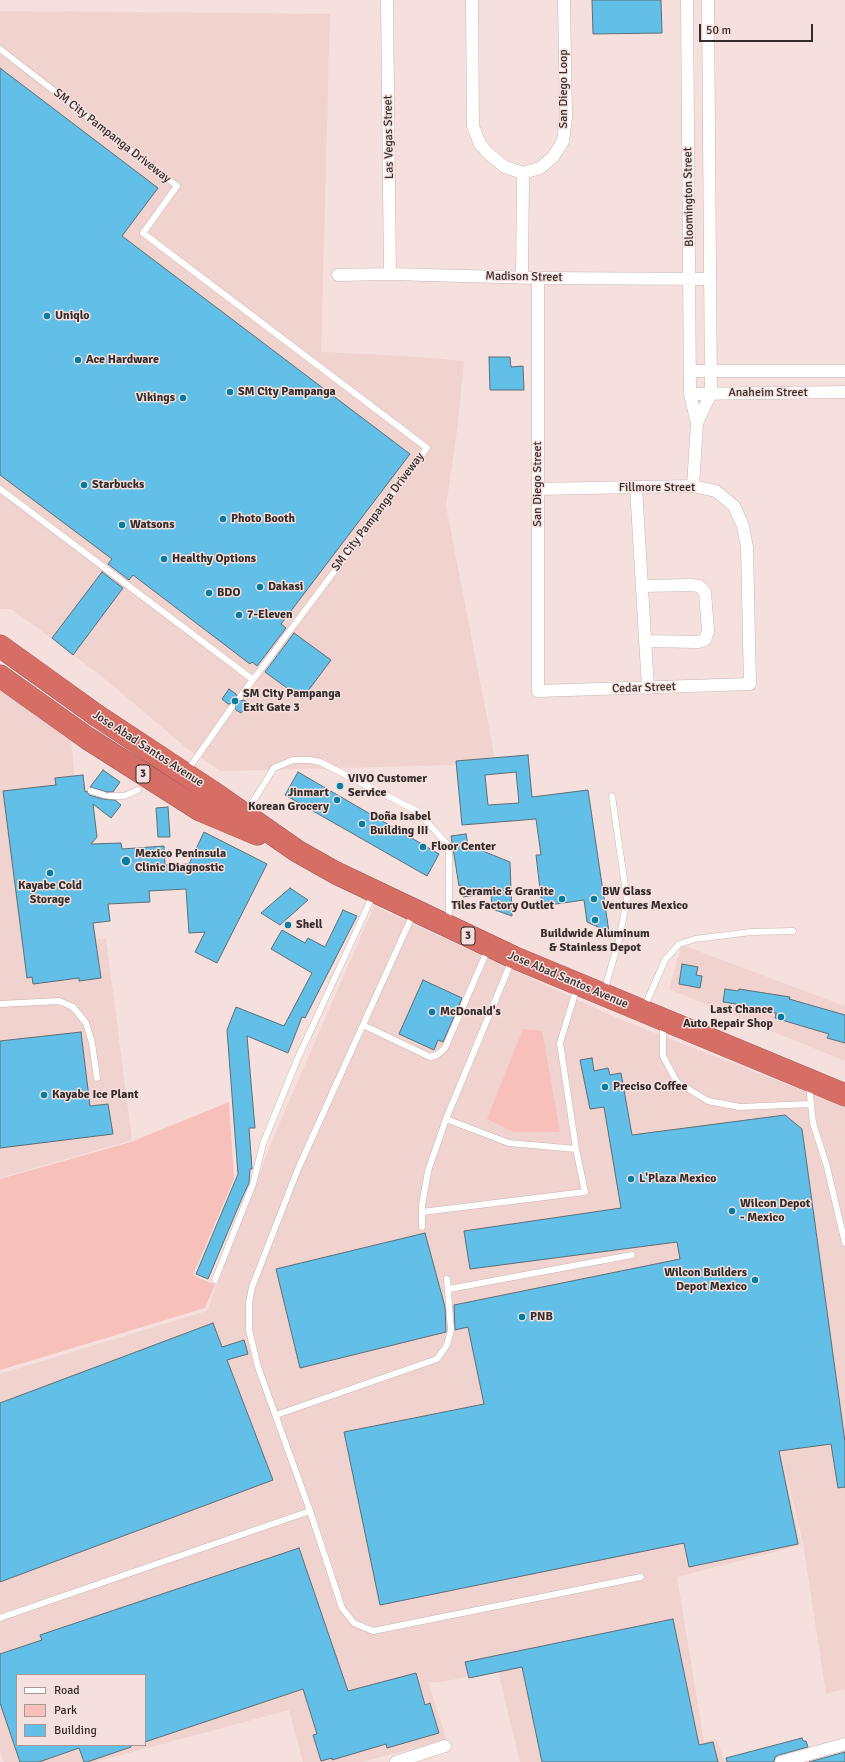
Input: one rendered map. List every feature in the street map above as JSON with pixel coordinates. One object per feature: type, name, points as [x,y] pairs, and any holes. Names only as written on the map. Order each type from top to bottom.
[{"type":"highway","name":"Jose Abad Santos Avenue","points":[[0,646],[59,689],[245,814],[297,851]]},
{"type":"highway","name":"Jose Abad Santos Avenue","points":[[0,676],[94,742],[200,810],[297,851],[374,891],[489,947],[845,1095]]},
{"type":"highway","points":[[45,708],[59,689]]},
{"type":"street","name":"Las Vegas Street","points":[[387,0],[390,274]]},
{"type":"street","points":[[472,0],[473,126],[480,144],[489,154],[505,167],[523,173],[522,277]]},
{"type":"street","name":"San Diego Loop","points":[[523,173],[540,168],[553,157],[563,141],[566,118],[564,0]]},
{"type":"street","name":"Bloomington Street","points":[[687,0],[690,394],[697,423]]},
{"type":"street","name":"Bloomington Street","points":[[708,0],[711,394]]},
{"type":"street","name":"Madison Street","points":[[338,275],[390,274],[538,278],[709,279]]},
{"type":"street","name":"San Diego Street","points":[[538,278],[538,690]]},
{"type":"street","name":"Anaheim Street","points":[[690,371],[845,371]]},
{"type":"street","name":"Anaheim Street","points":[[690,394],[845,392]]},
{"type":"street","points":[[693,486],[697,423],[711,394]]},
{"type":"street","name":"Fillmore Street","points":[[538,489],[693,486],[716,491],[734,506],[743,526],[746,547],[750,684]]},
{"type":"street","points":[[636,487],[648,688]]},
{"type":"street","points":[[643,586],[699,586],[705,592],[708,631],[705,640],[698,642],[645,641]]},
{"type":"street","name":"Cedar Street","points":[[538,690],[750,684]]},
{"type":"street","points":[[781,1762],[845,1744]]},
{"type":"street","points":[[396,1762],[445,1746]]},
{"type":"lane","name":"SM City Pampanga Driveway","points":[[0,49],[178,186],[143,233],[427,448],[252,679]]},
{"type":"lane","points":[[0,489],[252,679],[240,697]]},
{"type":"lane","points":[[185,774],[232,707]]},
{"type":"lane","points":[[245,814],[274,768],[298,760],[320,762],[417,811],[449,846],[449,927]]},
{"type":"lane","points":[[91,791],[106,796],[124,796],[138,790]]},
{"type":"lane","points":[[603,995],[618,944],[627,900],[612,796]]},
{"type":"lane","points":[[215,1280],[253,1184],[263,1144],[297,1060],[374,891]]},
{"type":"lane","points":[[415,910],[298,1169],[251,1292],[249,1303],[249,1330],[258,1367],[310,1511],[342,1608],[354,1623],[373,1631],[641,1577]]},
{"type":"lane","points":[[793,931],[751,932],[723,935],[695,939],[679,944],[665,960],[653,1014],[664,1056],[677,1082],[708,1101],[740,1107],[810,1104]]},
{"type":"lane","points":[[363,1025],[430,1057],[437,1055],[445,1048],[489,947]]},
{"type":"lane","points":[[422,1227],[422,1212],[428,1171],[446,1119],[513,957]]},
{"type":"lane","points":[[422,1212],[585,1192],[576,1149],[560,1044],[577,984]]},
{"type":"lane","points":[[0,1004],[59,1001],[73,1007],[86,1023],[92,1043],[97,1078]]},
{"type":"lane","points":[[809,1080],[810,1104],[813,1123],[827,1167],[845,1243]]},
{"type":"lane","points":[[446,1119],[509,1143],[576,1149]]},
{"type":"lane","points":[[449,1289],[632,1255]]},
{"type":"lane","points":[[276,1415],[437,1359],[447,1346],[451,1330],[449,1289],[447,1279]]},
{"type":"lane","points":[[0,1618],[310,1511]]},
{"type":"shaded area","name":"SM City Pampanga","points":[[0,11],[330,14],[321,352],[407,356],[464,361],[458,423],[446,506],[496,764],[221,771],[188,749],[100,675],[28,621],[11,609],[0,609]]},
{"type":"shaded area","points":[[0,689],[71,741],[96,939],[106,938],[132,1140],[0,1178]]},
{"type":"shaded area","points":[[374,906],[617,1018],[845,1107],[845,1689],[826,1694],[803,1543],[781,1453],[801,1545],[677,1577],[704,1742],[716,1739],[725,1762],[520,1762],[498,1671],[441,1682],[428,1682],[447,1740],[362,1762],[303,1762],[289,1710],[95,1762],[4,1762],[0,1751],[0,1374],[207,1311],[272,1141]]},
{"type":"shaded area","points":[[682,945],[845,1006],[845,1061],[669,989]]},
{"type":"green space","points":[[523,1029],[542,1031],[560,1132],[514,1132],[487,1119]]},
{"type":"green space","points":[[229,1102],[234,1179],[193,1275],[215,1285],[205,1308],[0,1370],[0,1179],[131,1142]]},
{"type":"building","points":[[592,0],[661,0],[662,33],[593,34]]},
{"type":"building","points":[[0,68],[158,188],[122,236],[410,454],[281,624],[286,628],[257,666],[252,662],[250,664],[133,575],[129,580],[108,564],[112,559],[0,475]]},
{"type":"building","points":[[489,357],[510,357],[511,367],[523,366],[524,390],[490,390]]},
{"type":"building","points":[[102,572],[123,588],[73,655],[52,638]]},
{"type":"building","points":[[294,633],[331,660],[302,699],[265,672]]},
{"type":"building","name":"SM City Pampanga Exit Gate 3","points":[[229,689],[236,694],[238,701],[244,700],[248,703],[241,713],[236,710],[235,704],[228,704],[222,699]]},
{"type":"building","points":[[528,755],[532,797],[588,790],[609,932],[587,922],[584,900],[542,906],[536,855],[541,855],[536,819],[462,825],[456,761]],"holes":[[[516,772],[519,803],[488,805],[485,775]]]},
{"type":"building","points":[[103,770],[120,782],[113,792],[107,792],[90,787]]},
{"type":"building","name":"Doña Isabel Building III","points":[[298,772],[439,854],[427,876],[285,795]]},
{"type":"building","points":[[83,775],[85,792],[87,791],[89,795],[103,799],[115,800],[121,805],[111,818],[93,804],[97,837],[91,844],[121,843],[122,849],[164,846],[165,865],[189,864],[204,832],[267,864],[217,963],[195,952],[205,932],[189,933],[186,889],[149,891],[150,902],[108,904],[110,921],[93,923],[101,978],[79,981],[79,978],[33,984],[32,977],[27,978],[3,791],[56,785],[55,778]]},
{"type":"building","points":[[168,807],[170,837],[158,837],[156,808]]},
{"type":"building","points":[[466,834],[468,845],[510,862],[512,916],[492,909],[491,893],[463,897],[461,885],[459,886],[451,836]]},
{"type":"building","points":[[290,888],[308,900],[280,925],[261,913]]},
{"type":"building","points":[[343,910],[357,916],[305,1018],[302,1017],[288,1053],[247,1036],[255,1128],[249,1128],[252,1169],[250,1169],[249,1183],[208,1279],[196,1274],[238,1174],[227,1030],[236,1007],[284,1026],[312,973],[271,949],[282,930],[305,943],[308,938],[325,947]]},
{"type":"building","points":[[682,964],[698,967],[696,975],[702,976],[700,988],[679,984]]},
{"type":"building","points":[[423,980],[462,998],[443,1042],[438,1040],[434,1050],[399,1034]]},
{"type":"building","points":[[725,989],[738,991],[739,989],[790,997],[789,999],[845,1015],[845,1043],[827,1038],[829,1034],[775,1018],[776,1013],[736,1006],[736,1004],[723,1002]]},
{"type":"building","name":"Kayabe Ice Plant","points":[[81,1032],[90,1106],[108,1104],[113,1134],[0,1148],[0,1041]]},
{"type":"building","points":[[592,1058],[594,1071],[608,1068],[610,1075],[621,1073],[632,1135],[785,1115],[802,1129],[845,1442],[845,1487],[838,1488],[831,1444],[779,1451],[798,1544],[689,1567],[684,1543],[380,1605],[344,1432],[484,1404],[468,1327],[455,1330],[454,1305],[680,1259],[677,1242],[470,1269],[464,1231],[621,1208],[604,1107],[590,1109],[580,1060]]},
{"type":"building","points":[[425,1233],[445,1307],[446,1332],[300,1368],[276,1269]]},
{"type":"building","points":[[213,1323],[222,1347],[244,1340],[248,1354],[227,1360],[273,1480],[0,1582],[0,1403]]},
{"type":"building","points":[[299,1548],[348,1691],[416,1673],[425,1705],[430,1703],[439,1733],[387,1748],[386,1744],[332,1760],[332,1758],[321,1761],[313,1735],[317,1734],[303,1689],[146,1742],[146,1674],[16,1674],[16,1746],[131,1746],[87,1762],[84,1762],[79,1748],[39,1762],[20,1762],[0,1703],[0,1654],[42,1640],[40,1635]]},
{"type":"building","points":[[673,1619],[699,1745],[713,1742],[718,1762],[542,1762],[522,1667],[469,1678],[465,1662]]},
{"type":"building","points":[[802,1738],[803,1741],[806,1741],[808,1747],[779,1755],[775,1757],[774,1762],[727,1762],[726,1758]]},
{"type":"building","points":[[845,1752],[845,1762],[809,1762]]},
{"type":"place","name":"Uniqlo","points":[[47,316]]},
{"type":"place","name":"Ace Hardware","points":[[78,360]]},
{"type":"place","name":"SM City Pampanga","points":[[230,392]]},
{"type":"place","name":"Vikings","points":[[183,398]]},
{"type":"place","name":"Starbucks","points":[[84,485]]},
{"type":"place","name":"Photo Booth","points":[[223,519]]},
{"type":"place","name":"Watsons","points":[[122,525]]},
{"type":"place","name":"Healthy Options","points":[[164,559]]},
{"type":"place","name":"Dakasi","points":[[260,587]]},
{"type":"place","name":"BDO","points":[[209,593]]},
{"type":"place","name":"7-Eleven","points":[[239,615]]},
{"type":"place","name":"SM City Pampanga Exit Gate 3","points":[[235,701]]},
{"type":"place","name":"VIVO Customer Service","points":[[340,786]]},
{"type":"place","name":"Jinmart Korean Grocery","points":[[337,800]]},
{"type":"place","name":"Doña Isabel Building III","points":[[362,824]]},
{"type":"place","name":"Floor Center","points":[[423,847]]},
{"type":"place","name":"Mexico Peninsula Clinic Diagnostic","points":[[126,861]]},
{"type":"place","name":"Kayabe Cold Storage","points":[[50,873]]},
{"type":"place","name":"Ceramic & Granite Tiles Factory Outlet","points":[[562,899]]},
{"type":"place","name":"BW Glass Ventures Mexico","points":[[594,899]]},
{"type":"place","name":"Buildwide Aluminum & Stainless Depot","points":[[595,920]]},
{"type":"place","name":"Shell","points":[[288,925]]},
{"type":"place","name":"McDonald's","points":[[432,1012]]},
{"type":"place","name":"Last Chance Auto Repair Shop","points":[[781,1017]]},
{"type":"place","name":"Preciso Coffee","points":[[605,1087]]},
{"type":"place","name":"Kayabe Ice Plant","points":[[44,1095]]},
{"type":"place","name":"L'Plaza Mexico","points":[[631,1179]]},
{"type":"place","name":"Wilcon Depot - Mexico","points":[[732,1211]]},
{"type":"place","name":"Wilcon Builders Depot Mexico","points":[[755,1280]]},
{"type":"place","name":"PNB","points":[[522,1317]]}]
